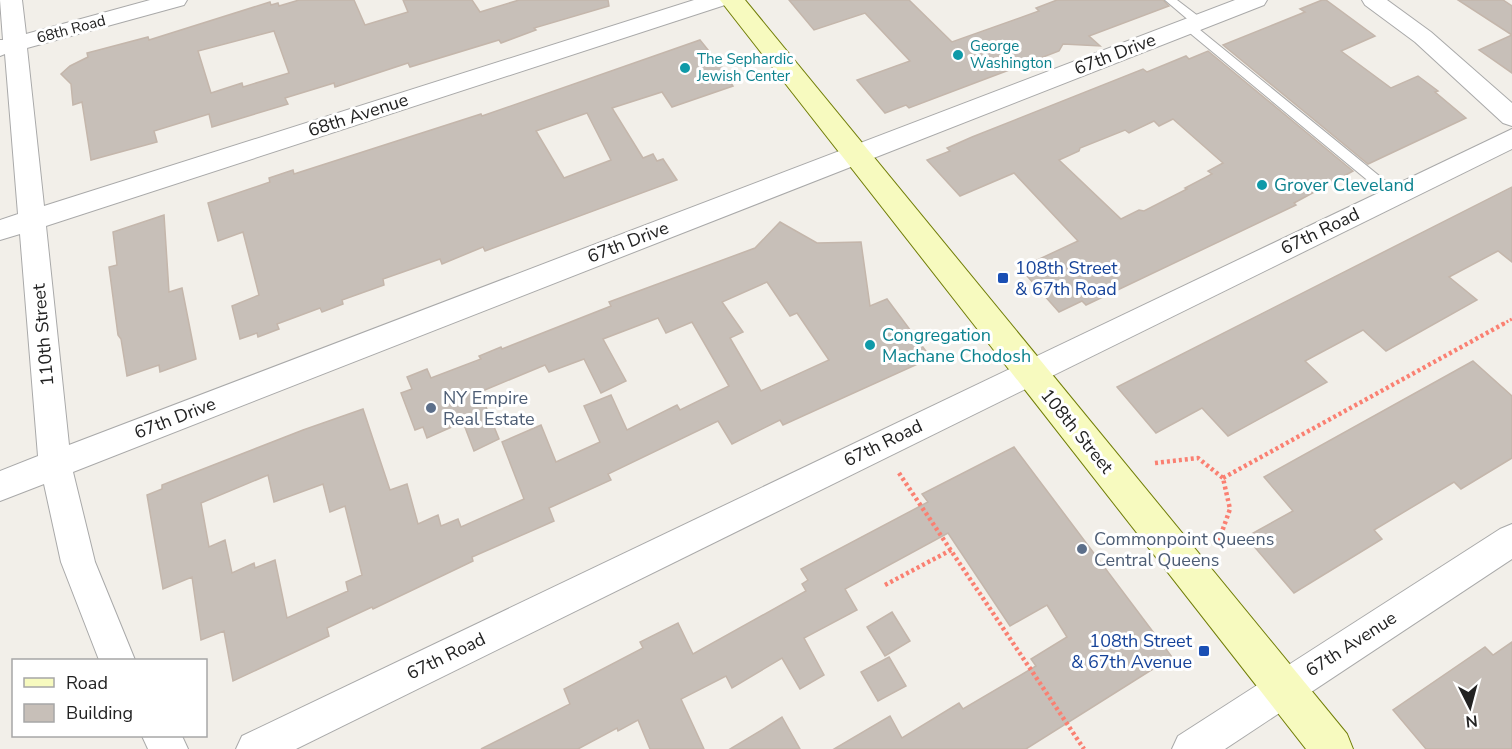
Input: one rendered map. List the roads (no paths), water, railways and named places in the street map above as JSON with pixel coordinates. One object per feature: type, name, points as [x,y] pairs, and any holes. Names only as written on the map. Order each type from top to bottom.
[{"type":"main road","name":"108th Street","points":[[732,0],[1332,749]]},
{"type":"street","name":"110th Street","points":[[11,0],[7,46],[32,220],[55,464],[78,562],[117,659]]},
{"type":"street","name":"68th Road","points":[[7,46],[176,0]]},
{"type":"street","name":"68th Avenue","points":[[0,230],[717,0]]},
{"type":"street","name":"67th Drive","points":[[0,486],[1256,0]]},
{"type":"street","points":[[1373,0],[1423,38],[1512,117]]},
{"type":"street","name":"67th Road","points":[[255,749],[1512,138]]},
{"type":"street","name":"67th Avenue","points":[[1191,749],[1512,540]]},
{"type":"lane","points":[[1170,0],[1193,24],[1394,195]]},
{"type":"place","name":"George Washington","points":[[958,55]]},
{"type":"place","name":"The Sephardic Jewish Center","points":[[685,68]]},
{"type":"place","name":"Grover Cleveland","points":[[1262,185]]},
{"type":"place","name":"108th Street & 67th Road","points":[[1003,278]]},
{"type":"place","name":"Congregation Machane Chodosh","points":[[870,345]]},
{"type":"place","name":"NY Empire Real Estate","points":[[431,408]]},
{"type":"place","name":"Commonpoint Queens Central Queens","points":[[1082,549]]},
{"type":"place","name":"108th Street & 67th Avenue","points":[[1204,651]]}]
